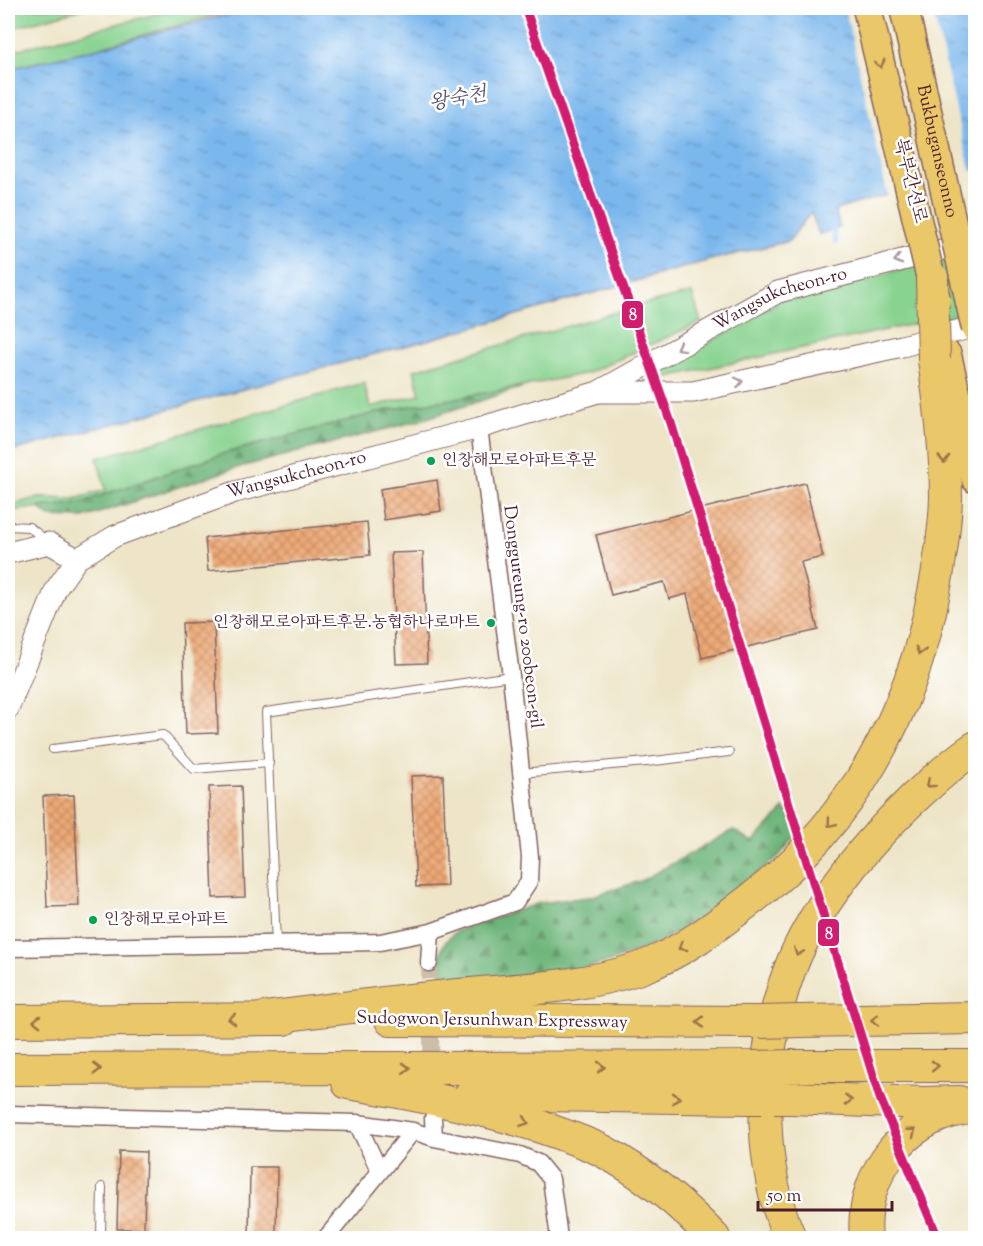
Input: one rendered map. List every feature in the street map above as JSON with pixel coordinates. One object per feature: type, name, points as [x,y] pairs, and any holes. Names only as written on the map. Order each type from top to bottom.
[{"type":"highway","name":"북부간선로","points":[[867,8],[932,278]]},
{"type":"highway","name":"Bukbuganseonno","points":[[904,8],[970,296],[975,328]]},
{"type":"highway","points":[[264,1018],[457,995],[584,983],[641,968],[717,926],[769,885],[806,851],[841,811],[871,766],[896,716],[911,679],[929,620],[942,547],[946,498],[941,357],[932,278]]},
{"type":"highway","points":[[941,357],[975,479]]},
{"type":"highway","points":[[790,1239],[776,1199],[767,1156],[765,1110],[772,1035],[786,983],[803,941],[824,903],[870,843],[919,793],[975,747]]},
{"type":"highway","name":"Sudogwon Je1sunhwan Expressway","points":[[8,1021],[264,1018],[759,1022],[975,1018]]},
{"type":"highway","points":[[8,1069],[975,1066]]},
{"type":"highway","points":[[264,1068],[407,1093],[502,1114],[602,1151],[652,1181],[697,1220],[714,1239]]},
{"type":"highway","points":[[407,1093],[628,1098],[789,1098],[924,1103],[975,1102]]},
{"type":"highway","points":[[866,1239],[867,1204],[871,1187],[892,1149],[906,1136],[930,1120],[975,1108]]},
{"type":"street","name":"Wangsukcheon-ro","points":[[77,559],[115,536],[235,492],[478,428],[598,392],[778,292],[975,241]]},
{"type":"street","name":"Wangsukcheon-ro","points":[[598,392],[693,392],[975,328]]},
{"type":"street","name":"Donggureung-ro 200beon-gil","points":[[8,948],[380,942],[431,932],[515,902],[529,881],[530,856],[511,676],[478,428]]},
{"type":"street","points":[[8,553],[49,543],[77,559],[56,589],[8,709]]},
{"type":"street","points":[[429,963],[431,932]]},
{"type":"street","points":[[8,1114],[357,1123],[413,1131],[434,1138],[520,1155],[538,1163],[551,1179],[559,1239]]},
{"type":"street","points":[[433,1118],[434,1138]]},
{"type":"street","points":[[357,1123],[380,1172]]},
{"type":"street","points":[[326,1239],[413,1131]]},
{"type":"lane","points":[[8,526],[29,527],[49,543]]},
{"type":"lane","points":[[276,944],[266,712],[511,676]]},
{"type":"lane","points":[[53,749],[163,735],[194,769],[268,763]]},
{"type":"lane","points":[[521,773],[729,752]]},
{"type":"lane","points":[[102,1187],[101,1234],[105,1239]]},
{"type":"green space","points":[[8,8],[86,8],[8,29]]},
{"type":"green space","points":[[179,8],[239,8],[87,51],[8,69],[8,52]]},
{"type":"green space","points":[[975,252],[975,311],[644,382],[784,298]]},
{"type":"green space","points":[[692,293],[701,322],[588,373],[485,394],[383,411],[222,454],[80,503],[8,511],[8,505],[39,498],[74,499],[106,490],[97,458],[364,383],[370,407],[420,395],[414,370],[641,305]]},
{"type":"green space","points":[[529,385],[421,420],[236,468],[84,518],[50,517],[38,507],[80,503],[222,454],[383,411]]},
{"type":"green space","points":[[784,809],[803,827],[779,856],[716,907],[662,941],[613,961],[566,972],[501,979],[441,979],[441,952],[450,936],[457,931],[539,903],[589,897],[641,881],[733,830],[753,842]]},
{"type":"water","name":"왕숙천","points":[[252,8],[975,8],[975,169],[835,210],[840,228],[819,234],[811,212],[789,241],[706,261],[428,340],[8,452],[8,69]]},
{"type":"pier","points":[[845,8],[932,8],[971,173],[888,197]]},
{"type":"building","points":[[437,480],[441,511],[384,520],[380,489]]},
{"type":"building","points":[[805,483],[823,557],[801,562],[818,630],[702,658],[687,594],[669,599],[664,582],[611,595],[596,535]]},
{"type":"building","points":[[367,522],[370,555],[208,571],[205,538]]},
{"type":"building","points":[[423,552],[427,663],[396,664],[391,553]]},
{"type":"building","points":[[214,622],[218,733],[186,734],[182,623]]},
{"type":"building","points":[[443,775],[447,886],[416,887],[411,776]]},
{"type":"building","points":[[241,786],[245,897],[213,898],[209,787]]},
{"type":"building","points":[[74,795],[79,906],[47,907],[43,796]]},
{"type":"building","points":[[119,1151],[146,1152],[144,1229],[117,1229]]},
{"type":"building","points":[[250,1167],[277,1167],[276,1239],[249,1239]]},
{"type":"waterway","points":[[831,223],[836,242]]},
{"type":"tunnel","points":[[429,963],[432,1075]]},
{"type":"transit line","name":"8","points":[[525,8],[671,423],[880,1098],[938,1238]]},
{"type":"place","name":"인창해모로아파트후문","points":[[431,461]]},
{"type":"place","name":"인창해모로아파트후문.농협하나로마트","points":[[491,623]]},
{"type":"place","name":"인창해모로아파트","points":[[93,920]]}]
